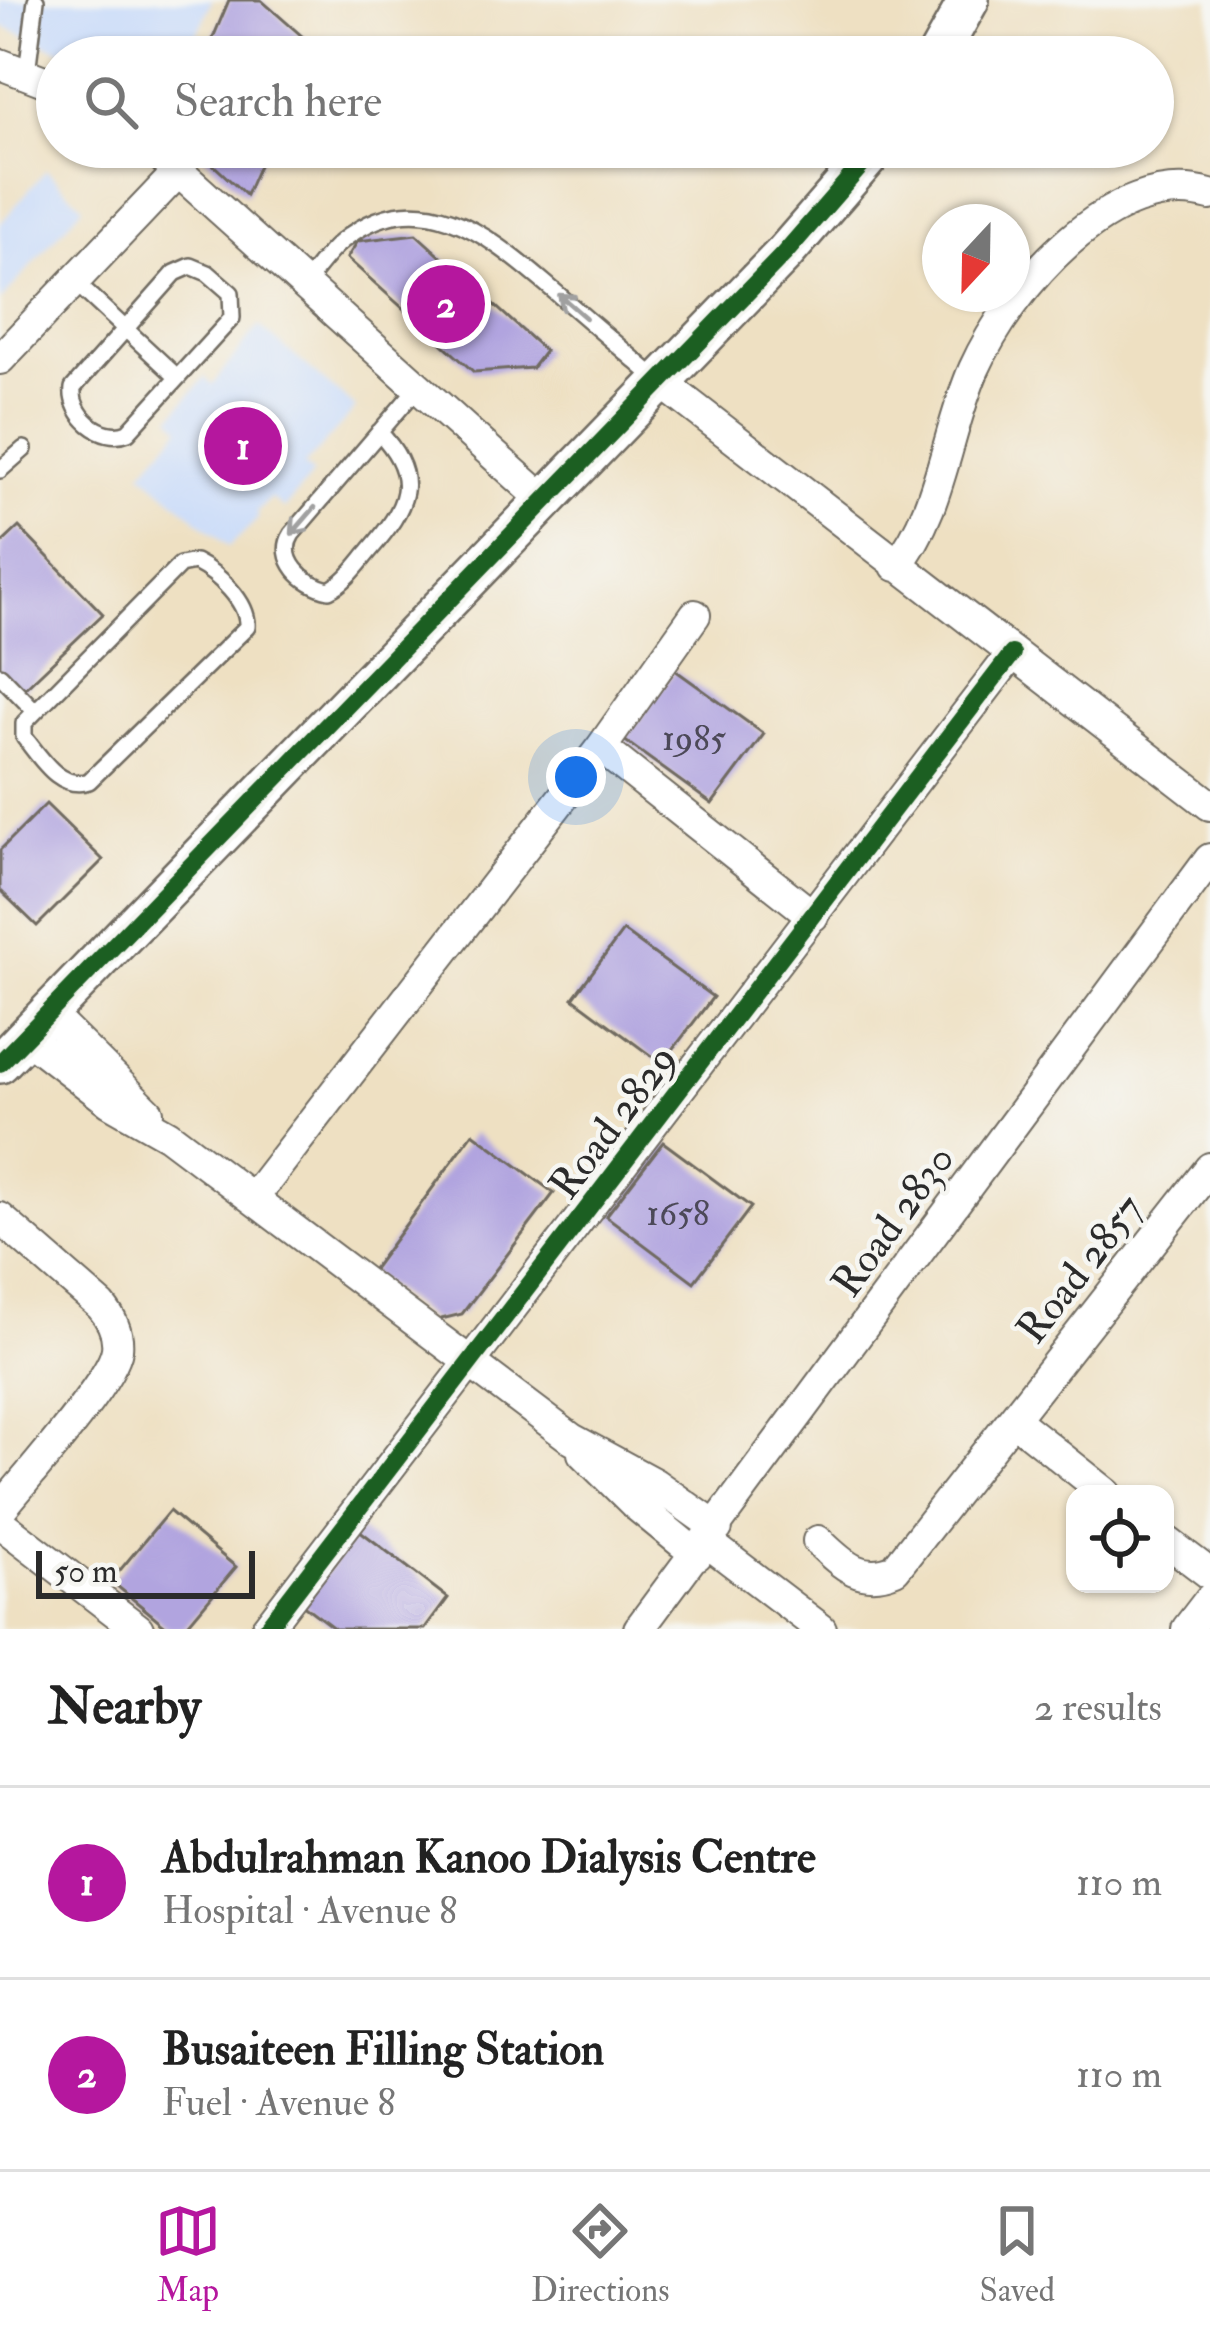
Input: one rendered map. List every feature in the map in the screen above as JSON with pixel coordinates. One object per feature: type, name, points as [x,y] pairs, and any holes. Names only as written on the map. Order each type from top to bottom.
[{"type":"street","points":[[949,36],[969,0]]},
{"type":"street","points":[[176,168],[546,502]]},
{"type":"street","points":[[821,1629],[707,1542],[641,1476],[572,1439],[168,1135],[97,1094],[25,1038],[546,502],[860,168]]},
{"type":"street","points":[[0,359],[178,170]]},
{"type":"street","points":[[896,566],[919,532],[975,367],[1025,289],[1083,229],[1116,206],[1154,192],[1194,190],[1210,195]]},
{"type":"street","points":[[661,382],[1210,805]]},
{"type":"street","points":[[253,1198],[601,748],[695,615]]},
{"type":"street","name":"Road 2829","points":[[266,1629],[1012,654]]},
{"type":"street","points":[[601,748],[813,916]]},
{"type":"street","name":"Road 2830","points":[[639,1629],[1210,859]]},
{"type":"street","name":"Road 2857","points":[[818,1541],[847,1568],[862,1575],[880,1576],[895,1569],[1210,1168]]},
{"type":"street","points":[[0,1218],[101,1306],[111,1318],[117,1349],[104,1378],[0,1510]]},
{"type":"street","points":[[1014,1420],[1096,1485]]},
{"type":"street","points":[[0,1523],[138,1629]]},
{"type":"street","points":[[1174,1547],[1210,1574]]},
{"type":"street","points":[[1187,1629],[1210,1599]]},
{"type":"lane","points":[[8,69],[35,0]]},
{"type":"lane","points":[[305,283],[340,242],[363,228],[388,218],[442,217],[492,238],[661,382]]},
{"type":"lane","points":[[182,268],[200,268],[231,293],[234,310],[227,325],[128,432],[115,437],[101,434],[75,408],[71,394],[125,329],[182,268]]},
{"type":"lane","points":[[75,282],[177,377]]},
{"type":"lane","points":[[380,432],[404,463],[401,511],[343,582],[320,589],[290,564],[286,540],[419,386]]},
{"type":"lane","points":[[0,470],[24,448]]},
{"type":"lane","points":[[180,565],[202,565],[248,613],[244,633],[89,781],[76,785],[63,781],[28,742],[24,723],[35,711],[180,565]]},
{"type":"lane","points":[[0,675],[35,711]]},
{"type":"shaded area","points":[[0,0],[212,0],[196,36],[36,36],[36,40],[0,25]]},
{"type":"shaded area","points":[[46,170],[83,206],[0,302],[0,224]]},
{"type":"shaded area","points":[[259,326],[356,408],[304,466],[313,474],[284,509],[271,498],[257,512],[258,519],[229,547],[142,472],[181,427],[171,417],[205,377],[212,385]]},
{"type":"building","points":[[229,0],[261,0],[302,36],[214,36]]},
{"type":"building","points":[[217,168],[258,168],[246,195]]},
{"type":"building","points":[[416,234],[545,351],[532,368],[474,372],[347,258],[358,241]]},
{"type":"building","points":[[19,527],[103,614],[20,693],[0,673],[0,545]]},
{"type":"building","points":[[675,670],[764,734],[712,804],[624,740]]},
{"type":"building","points":[[46,804],[103,860],[37,926],[0,890],[0,850]]},
{"type":"building","points":[[623,931],[713,997],[662,1064],[573,998]]},
{"type":"building","points":[[473,1133],[554,1193],[462,1314],[433,1321],[370,1273]]},
{"type":"building","points":[[663,1142],[751,1207],[694,1282],[606,1216]]},
{"type":"building","points":[[169,1511],[236,1567],[184,1629],[169,1629],[111,1581]]},
{"type":"building","points":[[359,1530],[448,1598],[425,1629],[335,1629],[302,1604]]},
{"type":"cycle path","points":[[0,1063],[784,254],[859,168]]},
{"type":"cycle path","points":[[266,1629],[1012,654]]},
{"type":"place","name":"Busaiteen Filling Station","points":[[446,304]]},
{"type":"place","name":"Abdulrahman Kanoo Dialysis Centre","points":[[243,446]]}]
